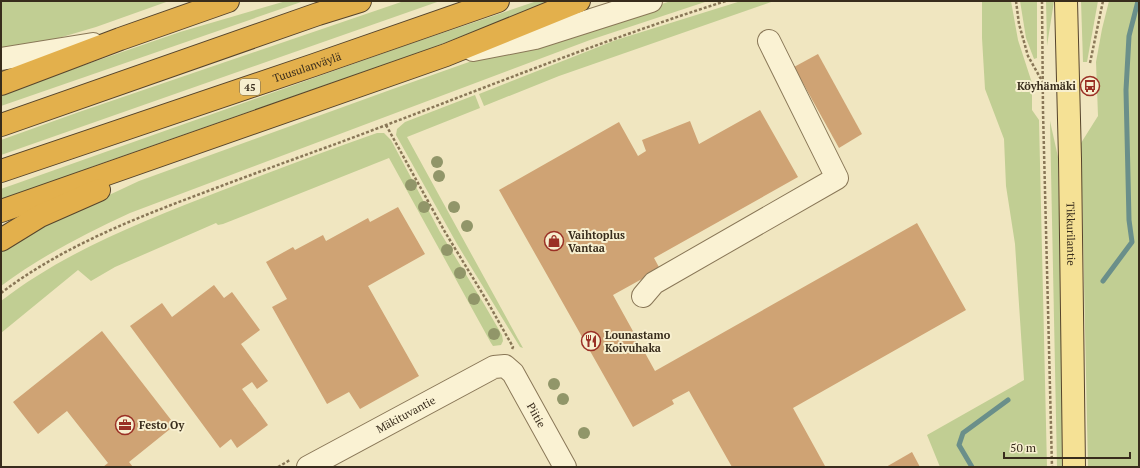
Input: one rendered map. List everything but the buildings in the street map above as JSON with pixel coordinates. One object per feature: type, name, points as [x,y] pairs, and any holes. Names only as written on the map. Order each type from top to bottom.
[{"type":"highway","points":[[1,84],[120,39],[228,1]]},
{"type":"highway","points":[[1,125],[310,17],[360,1]]},
{"type":"highway","name":"Tuusulanväylä","points":[[1,171],[306,68],[498,1]]},
{"type":"highway","points":[[1,210],[446,55],[579,1]]},
{"type":"highway","points":[[1,76],[60,62]]},
{"type":"highway","points":[[1,240],[40,216],[276,114]]},
{"type":"main road","name":"Tikkurilantie","points":[[1066,1],[1070,159],[1074,467]]},
{"type":"street","points":[[446,55],[535,38],[651,1]]},
{"type":"street","points":[[1,59],[120,39]]},
{"type":"street","points":[[643,296],[654,282],[837,178],[769,41]]},
{"type":"street","name":"Mäkituvantie","points":[[308,467],[494,367],[505,366]]},
{"type":"street","name":"Piitie","points":[[505,366],[513,373],[565,467]]},
{"type":"path","points":[[1,294],[45,263],[112,229],[155,211],[612,39],[726,1]]},
{"type":"path","points":[[1016,1],[1019,24],[1028,56],[1043,82]]},
{"type":"path","points":[[1042,1],[1052,467]]},
{"type":"path","points":[[1090,63],[1103,1]]},
{"type":"path","points":[[386,125],[445,232],[513,347],[505,366]]},
{"type":"green space","points":[[1,1],[169,1],[96,27],[1,55]]},
{"type":"green space","points":[[286,1],[304,1],[1,106],[1,96],[67,71],[180,32]]},
{"type":"green space","points":[[404,1],[440,1],[1,155],[1,140]]},
{"type":"green space","points":[[537,1],[552,1],[434,47],[94,166],[1,201],[1,189],[404,46]]},
{"type":"green space","points":[[671,1],[708,1],[590,40],[130,213],[64,246],[16,275],[1,286],[1,251],[43,226],[139,181],[469,62],[570,34]]},
{"type":"green space","points":[[741,1],[774,1],[559,76],[484,106],[479,94],[616,40]]},
{"type":"green space","points":[[982,1],[1011,1],[1018,40],[1032,83],[1032,110],[1039,120],[1047,467],[940,467],[927,435],[1024,380],[1015,244],[1006,186],[1004,139],[985,89],[982,38]]},
{"type":"green space","points":[[1020,1],[1037,1],[1037,58],[1034,59],[1026,38]]},
{"type":"green space","points":[[1046,1],[1054,1],[1047,46]]},
{"type":"green space","points":[[1081,1],[1098,1],[1087,62],[1083,62]]},
{"type":"green space","points":[[1109,1],[1139,1],[1139,467],[1088,467],[1081,143],[1098,116],[1096,62]]},
{"type":"green space","points":[[475,95],[480,108],[407,137],[523,348],[520,347],[457,244],[396,135],[397,129],[405,122]]},
{"type":"green space","points":[[1050,121],[1058,157],[1064,467],[1057,467]]},
{"type":"green space","points":[[377,133],[384,133],[391,140],[440,232],[502,335],[503,341],[501,345],[493,346],[491,343],[389,158],[223,224],[218,225],[216,223],[115,267],[91,281],[78,270],[1,333],[1,301],[26,283],[80,251],[136,225],[194,201]]},
{"type":"waterway","points":[[1103,281],[1132,242],[1129,220],[1126,90],[1129,36],[1138,1]]},
{"type":"waterway","points":[[972,467],[959,445],[963,433],[1008,400]]},
{"type":"place","name":"Köyhämäki","points":[[1090,86]]},
{"type":"place","name":"Vaihtoplus Vantaa","points":[[554,241]]},
{"type":"place","name":"Lounastamo Koivuhaka","points":[[591,341]]},
{"type":"place","name":"Festo Oy","points":[[125,425]]}]
